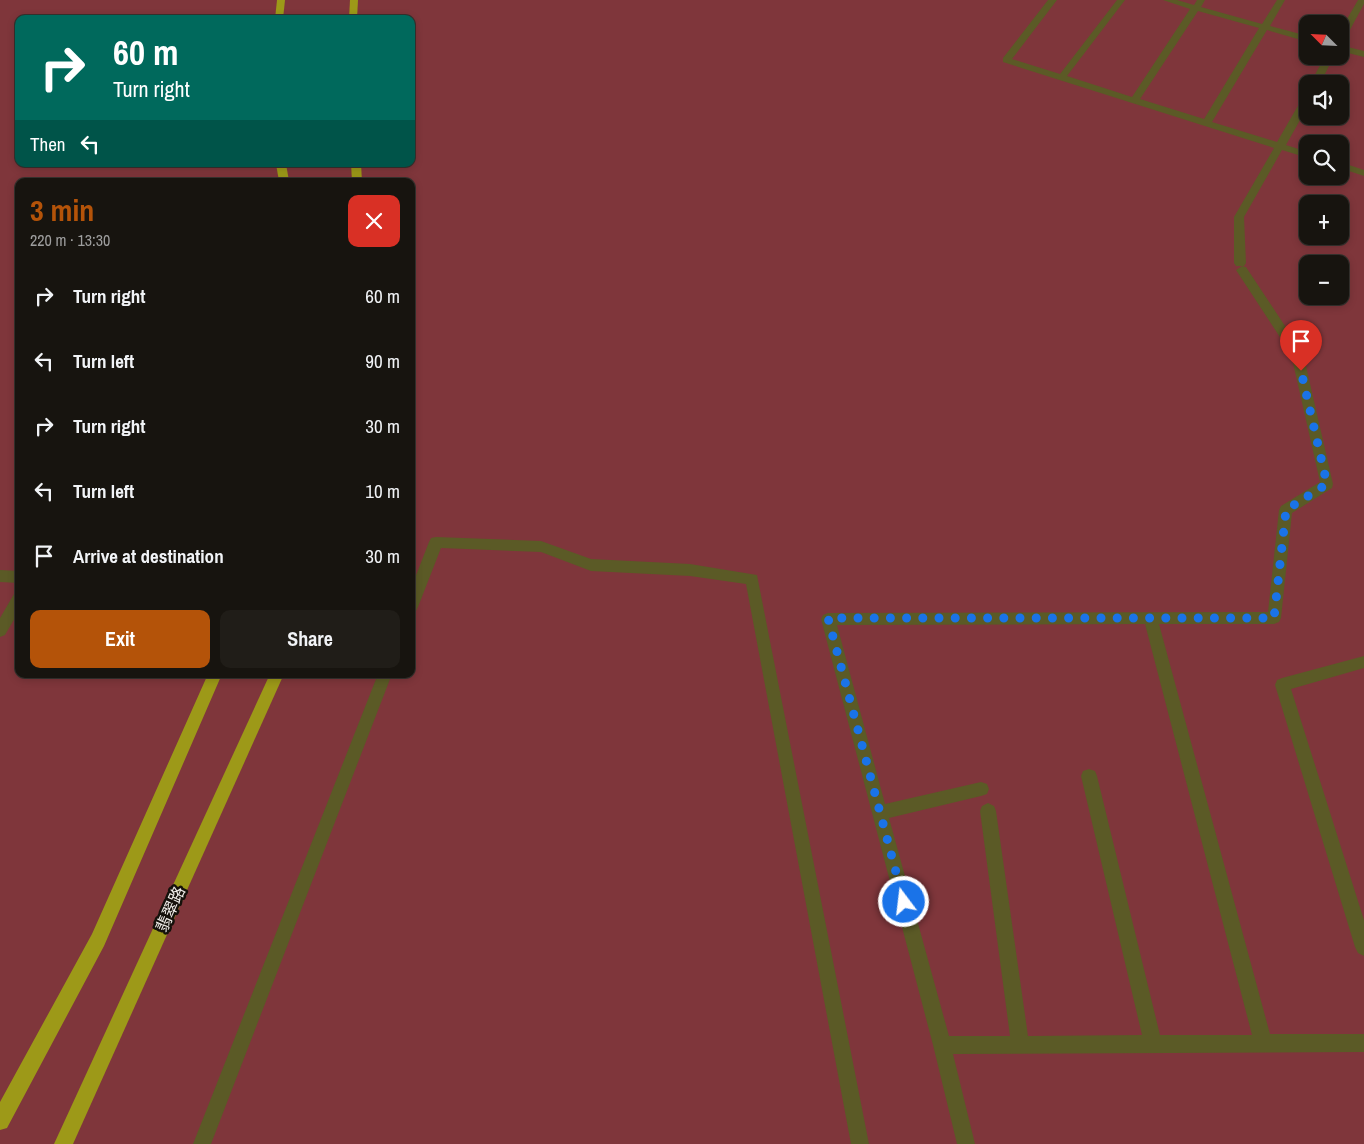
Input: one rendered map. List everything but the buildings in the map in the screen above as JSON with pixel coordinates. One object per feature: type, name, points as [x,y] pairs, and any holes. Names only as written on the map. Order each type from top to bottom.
[{"type":"main road","points":[[279,15],[281,0]]},
{"type":"main road","points":[[353,15],[354,0]]},
{"type":"main road","points":[[0,1121],[98,940],[213,678]]},
{"type":"main road","name":"翡翠路","points":[[64,1144],[275,678]]},
{"type":"street","points":[[1053,0],[1006,60],[1299,152]]},
{"type":"street","points":[[1062,77],[1121,0]]},
{"type":"street","points":[[1168,0],[1199,4],[1264,27],[1299,37]]},
{"type":"street","points":[[1206,122],[1280,0]]},
{"type":"street","points":[[1349,23],[1362,0]]},
{"type":"street","points":[[1135,99],[1199,4]]},
{"type":"street","points":[[1349,50],[1364,54]]},
{"type":"street","points":[[966,1144],[942,1045],[828,618],[1274,618],[1286,510],[1327,484],[1297,353],[1241,266],[1239,217],[1299,113]]},
{"type":"street","points":[[1349,168],[1364,173]]},
{"type":"street","points":[[415,597],[436,542],[541,547],[591,565],[690,570],[752,580],[860,1144]]},
{"type":"street","points":[[0,576],[15,577]]},
{"type":"street","points":[[0,631],[15,605]]},
{"type":"street","points":[[1150,618],[1263,1043]]},
{"type":"street","points":[[1364,662],[1282,685],[1364,946]]},
{"type":"street","points":[[202,1144],[383,678]]},
{"type":"street","points":[[1089,776],[1154,1044]]},
{"type":"street","points":[[880,813],[981,789]]},
{"type":"street","points":[[988,811],[1020,1044]]},
{"type":"street","points":[[942,1045],[1364,1043]]},
{"type":"shaded area","points":[[0,0],[1364,0],[1364,1144],[0,1144]]},
{"type":"route","points":[[904,902],[828,618],[1274,618],[1286,510],[1327,484],[1301,371]]}]
